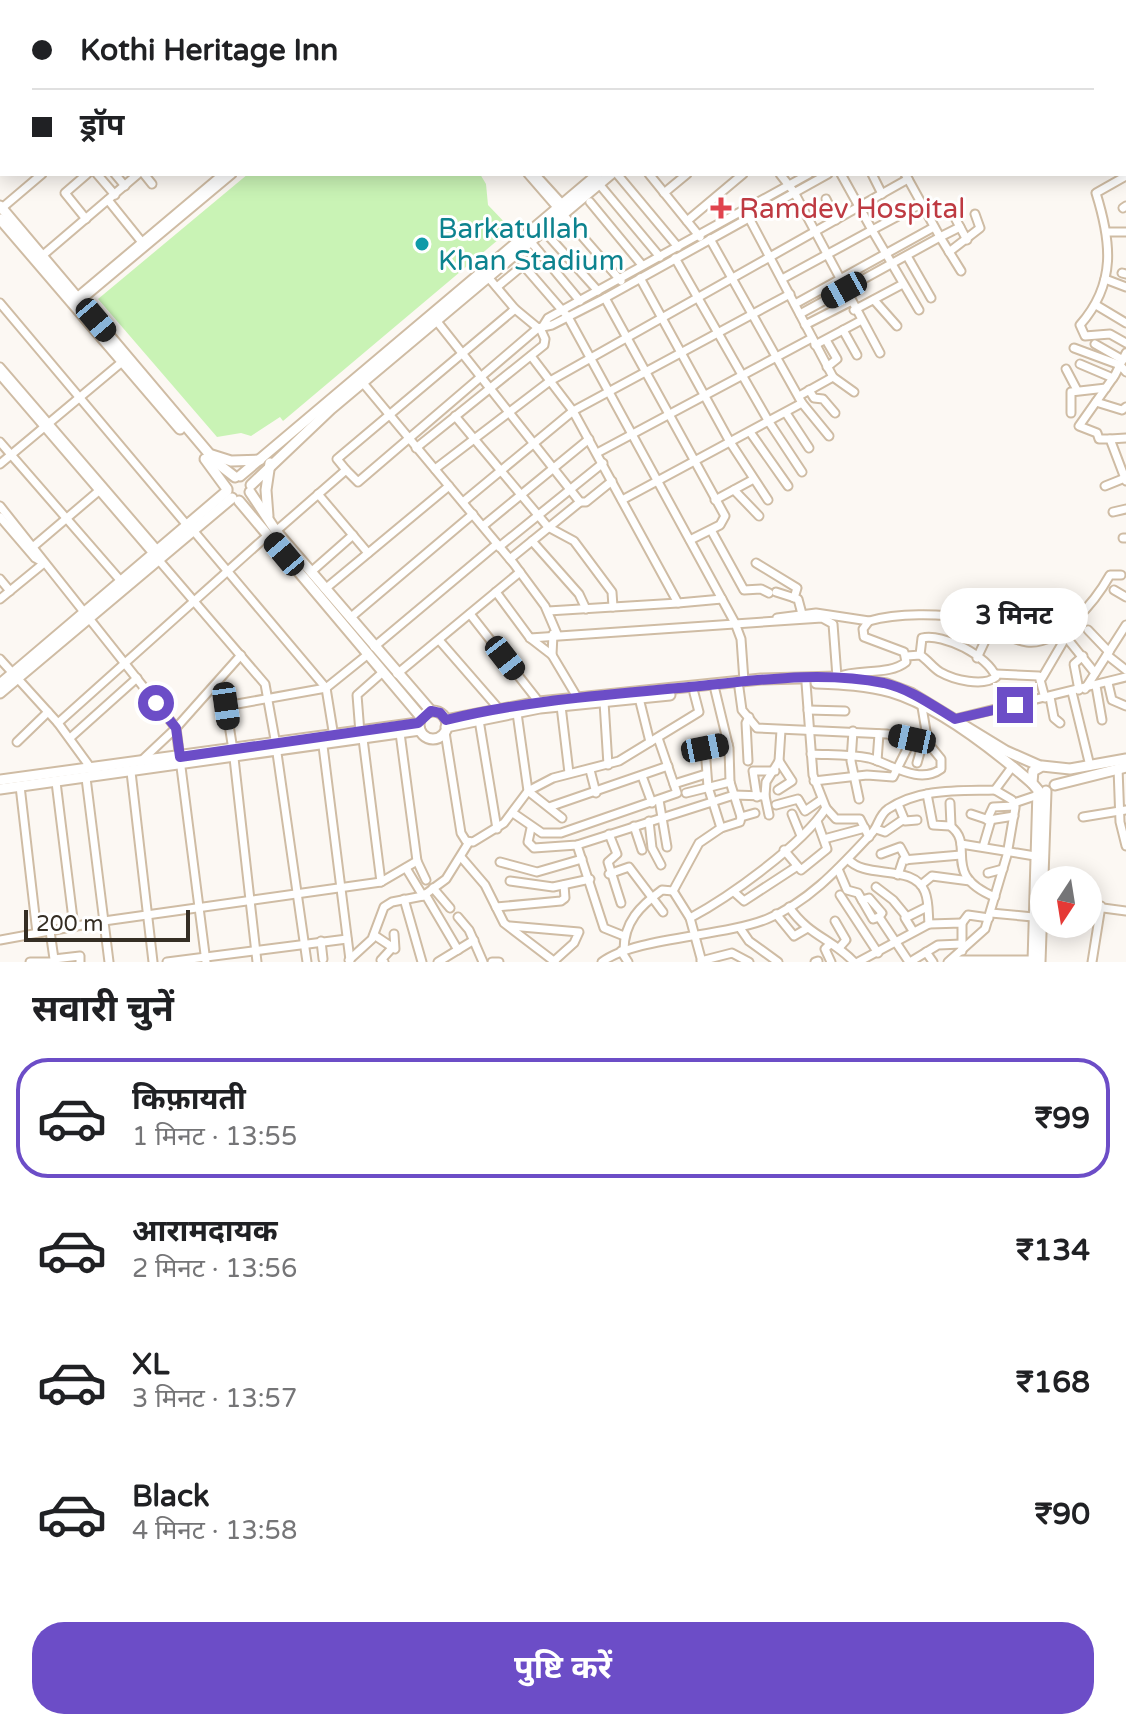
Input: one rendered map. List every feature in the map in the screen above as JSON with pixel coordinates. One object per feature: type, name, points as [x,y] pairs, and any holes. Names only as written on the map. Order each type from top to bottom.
[{"type":"main road","points":[[231,495],[238,477],[265,462],[363,383],[434,318],[544,231],[599,179]]},
{"type":"main road","points":[[1,211],[209,454],[250,489],[268,519]]},
{"type":"main road","points":[[1,211],[231,495],[311,572],[350,618],[383,672],[431,738],[446,726],[499,709],[577,697],[837,677],[899,688],[1006,751],[1056,774],[1042,789],[1035,866]]},
{"type":"main road","points":[[0,693],[15,675],[189,527],[231,495],[250,489],[265,462],[434,318],[565,212]]},
{"type":"main road","points":[[209,454],[231,461],[265,462]]},
{"type":"main road","points":[[265,462],[268,519],[272,533],[371,651],[431,711],[440,713],[446,726]]},
{"type":"main road","points":[[86,614],[120,580],[158,556]]},
{"type":"main road","points":[[0,684],[15,675]]},
{"type":"main road","points":[[446,726],[561,706],[694,693],[741,685],[806,683],[876,689],[922,707],[1042,789]]},
{"type":"main road","points":[[276,749],[334,737],[400,733],[420,724],[431,711]]},
{"type":"main road","points":[[0,780],[131,772],[181,761],[323,746],[420,724]]},
{"type":"main road","points":[[1043,866],[1042,789],[1032,775],[1044,766],[1070,769],[1126,759]]},
{"type":"main road","points":[[0,789],[56,782],[139,763],[181,761]]},
{"type":"main road","points":[[1042,789],[1122,768]]},
{"type":"main road","points":[[1034,938],[1036,961]]},
{"type":"main road","points":[[1036,961],[1039,938]]},
{"type":"street","points":[[540,0],[617,0]]},
{"type":"street","points":[[1,211],[40,176]]},
{"type":"street","points":[[85,176],[65,193],[86,219]]},
{"type":"street","points":[[98,176],[141,241]]},
{"type":"street","points":[[117,176],[125,186]]},
{"type":"street","points":[[42,256],[140,176]]},
{"type":"street","points":[[145,176],[152,184]]},
{"type":"street","points":[[78,299],[141,241],[226,176]]},
{"type":"street","points":[[78,299],[226,176]]},
{"type":"street","points":[[530,176],[565,212]]},
{"type":"street","points":[[537,176],[622,283]]},
{"type":"street","points":[[616,176],[678,247]]},
{"type":"street","points":[[654,176],[732,277],[801,400],[829,436]]},
{"type":"street","points":[[664,193],[685,176]]},
{"type":"street","points":[[687,221],[741,176]]},
{"type":"street","points":[[782,176],[791,188],[860,321],[880,353]]},
{"type":"street","points":[[515,309],[337,459],[358,482],[408,436],[540,327],[622,283],[640,278],[806,176]]},
{"type":"street","points":[[791,188],[823,176]]},
{"type":"street","points":[[842,176],[901,285],[919,310]]},
{"type":"street","points":[[873,176],[882,194]]},
{"type":"street","points":[[1126,176],[1117,177],[1096,195],[1110,244],[1105,279],[1096,305],[1080,325],[1085,336],[1110,334],[1126,343]]},
{"type":"street","points":[[435,469],[508,410],[550,381],[882,194],[906,177],[961,271]]},
{"type":"street","points":[[599,179],[660,257]]},
{"type":"street","points":[[826,199],[836,220]]},
{"type":"street","points":[[590,202],[642,265]]},
{"type":"street","points":[[782,279],[921,204]]},
{"type":"street","points":[[747,214],[833,377],[854,392]]},
{"type":"street","points":[[949,252],[980,228],[975,214]]},
{"type":"street","points":[[954,216],[967,240]]},
{"type":"street","points":[[795,304],[934,227]]},
{"type":"street","points":[[800,314],[960,227]]},
{"type":"street","points":[[544,231],[601,294],[725,520],[690,540]]},
{"type":"street","points":[[1107,232],[1126,232]]},
{"type":"street","points":[[622,283],[642,265],[678,247],[704,239]]},
{"type":"street","points":[[531,242],[580,301]]},
{"type":"street","points":[[497,287],[539,252]]},
{"type":"street","points":[[907,256],[931,298]]},
{"type":"street","points":[[675,258],[769,422],[802,472]]},
{"type":"street","points":[[523,265],[566,313],[735,623],[741,639],[742,710],[757,728],[853,731],[925,742],[941,759],[940,772],[923,775],[851,756],[811,754]]},
{"type":"street","points":[[416,448],[531,356],[545,341],[540,327],[515,309],[488,277]]},
{"type":"street","points":[[640,278],[730,442],[752,480],[768,500]]},
{"type":"street","points":[[1105,279],[1126,287]]},
{"type":"street","points":[[805,325],[874,300],[901,285]]},
{"type":"street","points":[[566,313],[580,301],[601,294]]},
{"type":"street","points":[[463,502],[573,411],[790,294]]},
{"type":"street","points":[[874,300],[897,326]]},
{"type":"street","points":[[0,303],[326,688],[334,737]]},
{"type":"street","points":[[1096,305],[1126,323]]},
{"type":"street","points":[[434,318],[580,502]]},
{"type":"street","points":[[597,453],[777,357],[826,340],[860,321]]},
{"type":"street","points":[[843,330],[857,355]]},
{"type":"street","points":[[826,340],[837,359],[827,367]]},
{"type":"street","points":[[1095,344],[1124,362]]},
{"type":"street","points":[[1074,348],[1124,362]]},
{"type":"street","points":[[531,356],[573,411],[678,603]]},
{"type":"street","points":[[0,464],[122,362]]},
{"type":"street","points":[[1124,362],[1080,428],[1095,432],[1099,439],[1126,438]]},
{"type":"street","points":[[1080,364],[1113,378]]},
{"type":"street","points":[[0,367],[265,684],[307,962]]},
{"type":"street","points":[[1066,369],[1077,390]]},
{"type":"street","points":[[0,375],[47,426]]},
{"type":"street","points":[[622,500],[786,413],[809,390],[833,377]]},
{"type":"street","points":[[363,383],[510,559],[548,611],[555,634],[552,655]]},
{"type":"street","points":[[1071,413],[1069,395],[1077,390],[1106,388]]},
{"type":"street","points":[[809,390],[814,398],[823,399],[835,413]]},
{"type":"street","points":[[1096,402],[1122,410],[1126,407]]},
{"type":"street","points":[[786,413],[809,448]]},
{"type":"street","points":[[455,416],[548,527],[574,541],[612,592],[613,607]]},
{"type":"street","points":[[750,432],[788,486]]},
{"type":"street","points":[[483,526],[589,439]]},
{"type":"street","points":[[1105,486],[1125,480],[1110,439]]},
{"type":"street","points":[[0,442],[120,580]]},
{"type":"street","points":[[257,962],[226,706],[326,688],[498,545],[603,463]]},
{"type":"street","points":[[58,723],[346,470]]},
{"type":"street","points":[[715,500],[752,480]]},
{"type":"street","points":[[510,559],[580,502],[586,502],[612,481]]},
{"type":"street","points":[[325,589],[449,486]]},
{"type":"street","points":[[34,546],[101,490]]},
{"type":"street","points":[[734,490],[759,516]]},
{"type":"street","points":[[318,494],[368,553]]},
{"type":"street","points":[[0,506],[176,728],[205,959]]},
{"type":"street","points":[[1113,512],[1126,509]]},
{"type":"street","points":[[350,618],[473,514]]},
{"type":"street","points":[[0,517],[35,558],[44,563]]},
{"type":"street","points":[[711,530],[744,590],[759,589],[794,598],[800,601],[802,614]]},
{"type":"street","points":[[311,572],[353,535]]},
{"type":"street","points":[[532,541],[579,594],[586,609]]},
{"type":"street","points":[[0,599],[44,563]]},
{"type":"street","points":[[756,563],[793,582],[797,588],[794,598]]},
{"type":"street","points":[[397,674],[520,572]]},
{"type":"street","points":[[772,621],[802,614],[869,621],[925,617],[965,619],[1024,641],[1051,637],[1075,621],[1110,575],[1121,575]]},
{"type":"street","points":[[0,579],[10,591]]},
{"type":"street","points":[[1114,590],[1126,597]]},
{"type":"street","points":[[496,592],[530,638],[552,655],[577,697]]},
{"type":"street","points":[[548,611],[722,599]]},
{"type":"street","points":[[470,614],[539,702]]},
{"type":"street","points":[[920,655],[925,637],[925,617]]},
{"type":"street","points":[[530,638],[822,618],[832,622],[837,677],[850,671],[898,668],[907,656],[920,655],[940,672],[956,677],[986,682],[994,680],[996,674]]},
{"type":"street","points":[[869,621],[863,629],[864,637],[904,652],[907,656]]},
{"type":"street","points":[[977,658],[991,628]]},
{"type":"street","points":[[1088,630],[1126,670]]},
{"type":"street","points":[[1079,690],[1125,630]]},
{"type":"street","points":[[925,637],[946,640],[977,658],[996,674],[1042,678],[1049,671],[1063,638],[1070,639],[1095,673]]},
{"type":"street","points":[[439,640],[499,709]]},
{"type":"street","points":[[139,763],[176,728],[241,655]]},
{"type":"street","points":[[1083,656],[1074,664],[1090,766]]},
{"type":"street","points":[[0,659],[70,738],[91,774],[109,962]]},
{"type":"street","points":[[381,882],[357,695],[383,672]]},
{"type":"street","points":[[955,719],[1126,677]]},
{"type":"street","points":[[70,738],[137,678]]},
{"type":"street","points":[[1042,678],[1054,718],[1060,723]]},
{"type":"street","points":[[806,683],[814,781],[824,804],[836,819],[860,819],[867,832]]},
{"type":"street","points":[[1108,683],[1112,700],[1126,706]]},
{"type":"street","points":[[1096,686],[1102,720]]},
{"type":"street","points":[[673,891],[699,843],[721,828],[740,822],[730,782],[728,744],[715,690]]},
{"type":"street","points":[[694,693],[699,712]]},
{"type":"street","points":[[513,813],[542,833],[561,833],[677,793],[639,698]]},
{"type":"street","points":[[604,702],[608,765]]},
{"type":"street","points":[[349,961],[374,935],[384,907],[424,895],[446,879],[469,842],[484,838],[497,829],[528,791],[569,773],[608,765],[717,702]]},
{"type":"street","points":[[561,706],[569,773]]},
{"type":"street","points":[[917,763],[925,742],[922,707]]},
{"type":"street","points":[[808,710],[845,711]]},
{"type":"street","points":[[17,742],[48,712]]},
{"type":"street","points":[[517,713],[528,791],[562,818]]},
{"type":"street","points":[[748,761],[746,723],[749,717]]},
{"type":"street","points":[[479,720],[497,829]]},
{"type":"street","points":[[446,726],[461,833],[469,842]]},
{"type":"street","points":[[761,796],[779,761],[781,730]]},
{"type":"street","points":[[853,731],[851,756],[859,799]]},
{"type":"street","points":[[400,733],[417,861],[426,880]]},
{"type":"street","points":[[877,761],[879,734]]},
{"type":"street","points":[[814,781],[855,776],[891,778],[912,739]]},
{"type":"street","points":[[721,828],[708,787],[705,748],[728,744]]},
{"type":"street","points":[[323,746],[349,961]]},
{"type":"street","points":[[778,790],[792,781],[779,761]]},
{"type":"street","points":[[549,807],[668,766]]},
{"type":"street","points":[[995,790],[1012,767]]},
{"type":"street","points":[[1122,768],[1126,846]]},
{"type":"street","points":[[590,770],[596,793]]},
{"type":"street","points":[[769,815],[753,771],[775,771]]},
{"type":"street","points":[[131,772],[153,962]]},
{"type":"street","points":[[674,784],[706,774]]},
{"type":"street","points":[[642,776],[664,817],[667,847]]},
{"type":"street","points":[[56,782],[74,927]]},
{"type":"street","points":[[686,793],[730,782]]},
{"type":"street","points":[[20,786],[37,933]]},
{"type":"street","points":[[876,829],[882,813],[927,794],[968,788],[995,790],[1014,805]]},
{"type":"street","points":[[983,847],[993,807],[1014,805],[1042,789]]},
{"type":"street","points":[[927,794],[933,825],[951,826]]},
{"type":"street","points":[[531,828],[528,842],[534,848],[577,845],[734,795],[761,796]]},
{"type":"street","points":[[776,805],[798,799],[805,811],[824,804]]},
{"type":"street","points":[[950,803],[951,826],[961,844],[961,870],[970,881],[995,897]]},
{"type":"street","points":[[690,918],[734,892],[801,836],[817,821],[824,804]]},
{"type":"street","points":[[898,804],[908,823],[917,820]]},
{"type":"street","points":[[949,961],[978,937],[990,916],[1008,852],[1014,805]]},
{"type":"street","points":[[1083,817],[1123,810]]},
{"type":"street","points":[[741,817],[755,813]]},
{"type":"street","points":[[792,814],[801,836]]},
{"type":"street","points":[[971,814],[989,820],[1014,816]]},
{"type":"street","points":[[824,839],[876,829],[885,832],[904,819]]},
{"type":"street","points":[[649,821],[652,848],[661,865]]},
{"type":"street","points":[[784,850],[796,867],[802,870],[827,849],[817,821]]},
{"type":"street","points":[[634,826],[642,850]]},
{"type":"street","points":[[602,962],[622,950],[740,928],[776,914],[838,869],[867,832]]},
{"type":"street","points":[[609,834],[617,854],[608,862],[609,874],[621,903]]},
{"type":"street","points":[[961,844],[1035,856]]},
{"type":"street","points":[[577,845],[604,928],[624,936]]},
{"type":"street","points":[[881,854],[900,847],[907,860]]},
{"type":"street","points":[[898,875],[900,863],[907,860],[961,855]]},
{"type":"street","points":[[461,857],[485,885],[508,926],[554,962],[574,943],[579,932],[508,926]]},
{"type":"street","points":[[500,862],[537,872],[582,859]]},
{"type":"street","points":[[848,859],[860,869],[898,875],[921,885]]},
{"type":"street","points":[[0,940],[104,921],[340,890],[381,882],[417,861]]},
{"type":"street","points":[[609,874],[629,867],[663,912]]},
{"type":"street","points":[[734,892],[744,901],[796,867]]},
{"type":"street","points":[[406,868],[458,950]]},
{"type":"street","points":[[838,869],[847,890],[858,893],[873,919],[879,917],[909,962],[943,944],[962,948]]},
{"type":"street","points":[[988,873],[1003,869]]},
{"type":"street","points":[[921,885],[932,876],[970,881]]},
{"type":"street","points":[[510,881],[538,886],[564,885],[590,879]]},
{"type":"street","points":[[496,907],[563,900],[564,885]]},
{"type":"street","points":[[921,885],[929,924]]},
{"type":"street","points":[[536,905],[538,886]]},
{"type":"street","points":[[876,887],[893,900],[907,917]]},
{"type":"street","points":[[433,888],[450,908]]},
{"type":"street","points":[[628,962],[622,950],[624,936],[636,913],[664,888],[673,891],[690,918],[701,960]]},
{"type":"street","points":[[840,895],[878,953]]},
{"type":"street","points":[[404,899],[422,962]]},
{"type":"street","points":[[1102,906],[1126,911]]},
{"type":"street","points":[[789,907],[806,929],[856,962],[929,924],[962,923]]},
{"type":"street","points":[[913,931],[905,922],[907,917],[927,907]]},
{"type":"street","points":[[776,914],[794,936],[806,929]]},
{"type":"street","points":[[962,948],[962,923],[968,915],[1030,917]]},
{"type":"street","points":[[458,917],[474,940],[483,962]]},
{"type":"street","points":[[835,921],[846,940],[839,948]]},
{"type":"street","points":[[740,928],[749,941],[778,962]]},
{"type":"street","points":[[50,931],[54,961]]},
{"type":"street","points":[[382,961],[392,948],[397,947],[394,934]]},
{"type":"street","points":[[374,935],[392,948]]},
{"type":"street","points":[[1090,962],[1096,938]]},
{"type":"street","points":[[167,962],[347,939]]},
{"type":"street","points":[[438,962],[451,959],[458,950],[474,940]]},
{"type":"street","points":[[321,941],[323,959]]},
{"type":"street","points":[[691,962],[736,954],[749,941]]},
{"type":"street","points":[[830,944],[825,949],[831,962]]},
{"type":"street","points":[[926,952],[933,962]]},
{"type":"street","points":[[736,954],[749,962]]},
{"type":"street","points":[[30,962],[80,956],[80,962]]},
{"type":"street","points":[[949,961],[1036,961]]},
{"type":"street","points":[[492,962],[499,962]]},
{"type":"green space","points":[[246,176],[481,176],[486,184],[488,205],[511,229],[283,421],[280,417],[251,436],[241,433],[217,437],[98,299]]},
{"type":"place","name":"Ramdev Hospital","points":[[721,208]]},
{"type":"place","name":"Barkatullah Khan Stadium","points":[[422,244]]},
{"type":"route","points":[[156,703],[176,728],[180,757],[418,723],[424,714],[431,711],[440,713],[446,720],[539,702],[761,679],[837,677],[887,684],[911,693],[955,719],[1015,705]]}]
